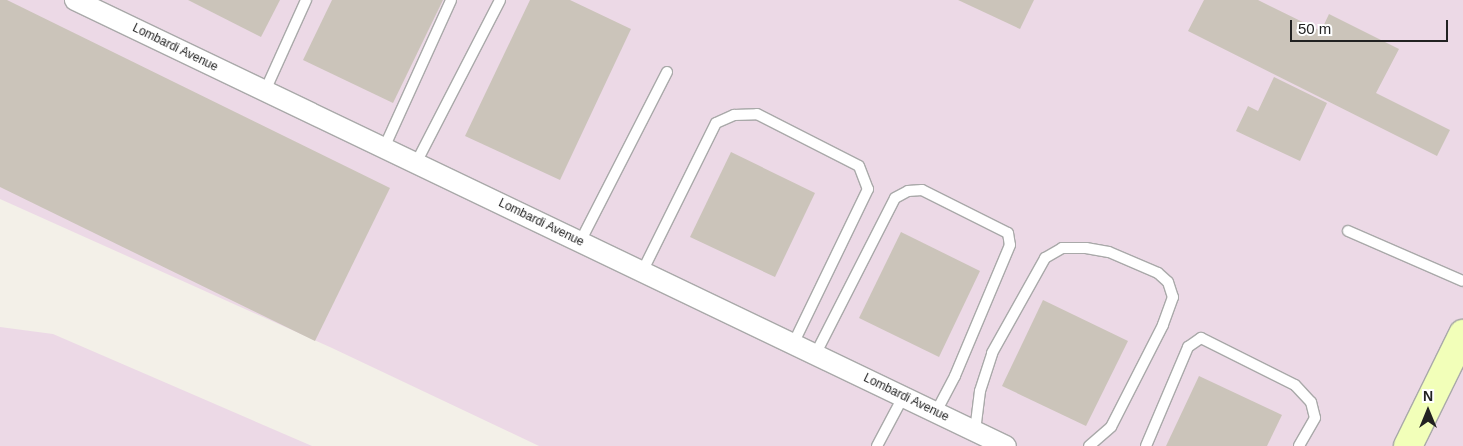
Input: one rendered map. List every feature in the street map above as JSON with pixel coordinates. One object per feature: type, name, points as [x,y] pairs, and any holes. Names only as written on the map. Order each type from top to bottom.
[{"type":"street","name":"Lombardi Avenue","points":[[84,2],[265,91],[1006,446]]},
{"type":"street","points":[[1408,446],[1463,334]]},
{"type":"lane","points":[[265,91],[306,0]]},
{"type":"lane","points":[[384,148],[452,0]]},
{"type":"lane","points":[[416,163],[500,0]]},
{"type":"lane","points":[[580,242],[667,72]]},
{"type":"lane","points":[[642,272],[716,123],[734,115],[757,114],[859,166],[868,189],[793,344]]},
{"type":"lane","points":[[815,354],[894,198],[908,190],[922,190],[1008,233],[1010,245],[955,376],[936,412]]},
{"type":"lane","points":[[1348,231],[1463,281]]},
{"type":"lane","points":[[975,431],[980,391],[992,353],[1045,258],[1062,248],[1086,248],[1109,252],[1158,273],[1168,282],[1173,297],[1163,325],[1111,427],[1089,446]]},
{"type":"lane","points":[[1146,446],[1188,347],[1201,338],[1295,385],[1311,402],[1315,418],[1299,446]]},
{"type":"lane","points":[[877,446],[903,396]]},
{"type":"shaded area","points":[[0,0],[1463,0],[1463,446],[539,446],[332,348],[0,199]]},
{"type":"shaded area","points":[[0,327],[53,334],[312,446],[0,446]]},
{"type":"building","points":[[0,0],[7,0],[390,188],[315,341],[0,187]]},
{"type":"building","points":[[188,0],[280,0],[261,37]]},
{"type":"building","points":[[332,0],[443,0],[393,103],[303,60]]},
{"type":"building","points":[[530,0],[570,0],[631,29],[560,180],[465,136]]},
{"type":"building","points":[[958,0],[1034,0],[1020,29]]},
{"type":"building","points":[[1204,0],[1258,0],[1321,31],[1329,14],[1399,49],[1376,93],[1450,130],[1437,156],[1188,31]]},
{"type":"building","points":[[1274,77],[1327,103],[1300,161],[1236,131],[1248,106],[1258,111]]},
{"type":"building","points":[[731,152],[815,193],[775,277],[690,237]]},
{"type":"building","points":[[901,232],[980,271],[939,357],[859,318]]},
{"type":"building","points":[[1043,300],[1128,341],[1086,426],[1002,386]]},
{"type":"building","points":[[1199,376],[1282,415],[1267,446],[1166,446]]}]
